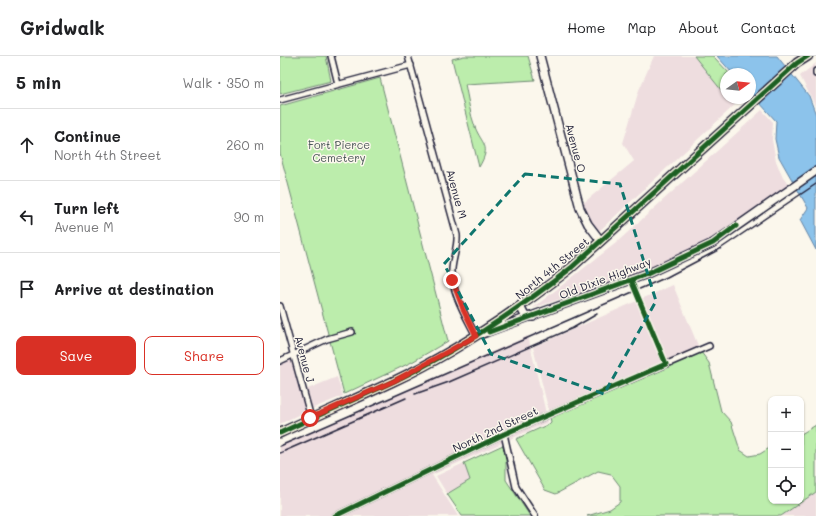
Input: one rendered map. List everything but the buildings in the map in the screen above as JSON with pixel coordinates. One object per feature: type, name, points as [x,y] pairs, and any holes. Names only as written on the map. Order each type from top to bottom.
[{"type":"main road","points":[[797,63],[802,56]]},
{"type":"main road","points":[[797,63],[808,56]]},
{"type":"main road","name":"North 4th Street","points":[[280,433],[394,381],[476,336],[520,306],[571,268],[797,63]]},
{"type":"street","points":[[331,56],[338,84]]},
{"type":"street","name":"Avenue M","points":[[408,56],[457,235],[458,243],[452,270],[452,280],[463,309],[476,336]]},
{"type":"street","name":"Avenue O","points":[[540,56],[580,208],[588,224],[601,241]]},
{"type":"street","points":[[280,100],[411,65]]},
{"type":"street","name":"Old Dixie Highway","points":[[476,336],[533,317],[647,274],[706,246],[816,171]]},
{"type":"street","name":"Avenue J","points":[[280,306],[310,418]]},
{"type":"street","points":[[520,306],[523,314],[528,317],[533,317]]},
{"type":"street","points":[[280,361],[327,339],[352,332]]},
{"type":"street","name":"North 2nd Street","points":[[334,516],[504,434],[709,346]]},
{"type":"street","points":[[504,434],[516,487],[535,516]]},
{"type":"highlighted area","points":[[525,174],[620,184],[656,301],[604,394],[491,354],[444,264]]},
{"type":"shaded area","points":[[654,56],[694,56],[720,88],[720,104],[736,104],[598,232],[581,205],[634,161],[623,143],[639,90]]},
{"type":"shaded area","points":[[816,63],[813,74],[816,80],[816,107],[800,76]]},
{"type":"shaded area","points":[[762,110],[773,122],[772,140],[776,161],[783,178],[790,185],[712,241],[635,275],[533,308],[616,243]]},
{"type":"shaded area","points":[[673,285],[699,348],[549,412],[533,347]]},
{"type":"shaded area","points":[[528,336],[548,422],[432,475],[458,516],[280,516],[280,446]]},
{"type":"shaded area","points":[[291,359],[306,411],[280,424],[280,364]]},
{"type":"shaded area","points":[[337,377],[343,396],[311,409],[305,390]]},
{"type":"shaded area","points":[[464,463],[470,480],[447,494],[436,476]]},
{"type":"shaded area","points":[[816,492],[816,516],[781,516],[798,504],[804,504],[804,500]]},
{"type":"green space","points":[[280,56],[326,56],[331,81],[280,94]]},
{"type":"green space","points":[[464,56],[528,56],[535,80],[465,84],[473,122],[485,149],[483,160],[479,167],[452,59]]},
{"type":"green space","points":[[694,56],[713,56],[724,68],[720,68],[720,88]]},
{"type":"green space","name":"Fort Pierce Cemetery","points":[[380,78],[448,341],[412,362],[344,394],[280,153],[280,106]]},
{"type":"green space","points":[[701,352],[709,363],[721,411],[731,422],[740,450],[749,456],[760,454],[768,449],[768,504],[798,504],[781,516],[587,516],[610,509],[620,502],[620,486],[611,474],[598,471],[556,494],[545,490],[516,439],[549,424],[551,422],[550,417]]},
{"type":"green space","points":[[816,425],[816,492],[804,500],[804,432]]},
{"type":"green space","points":[[503,445],[506,458],[506,480],[530,516],[462,516],[447,494],[470,480],[464,463]]},
{"type":"water","points":[[717,56],[777,56],[809,96],[816,115],[816,250],[800,220],[808,208],[779,157],[775,139],[776,121],[756,99],[756,68],[728,68]]},
{"type":"railway","points":[[280,446],[667,277],[720,249],[816,184]]},
{"type":"railway","points":[[415,394],[449,382],[573,328],[597,314]]},
{"type":"railway","points":[[280,453],[406,398]]},
{"type":"cycle path","points":[[280,433],[380,388],[418,369],[441,357],[508,315],[571,268],[797,63],[808,56]]},
{"type":"cycle path","points":[[489,332],[647,274],[713,243],[736,226]]},
{"type":"cycle path","points":[[335,516],[504,434],[666,364],[631,280]]},
{"type":"route","points":[[310,418],[394,381],[476,336],[463,309],[452,280]]}]
